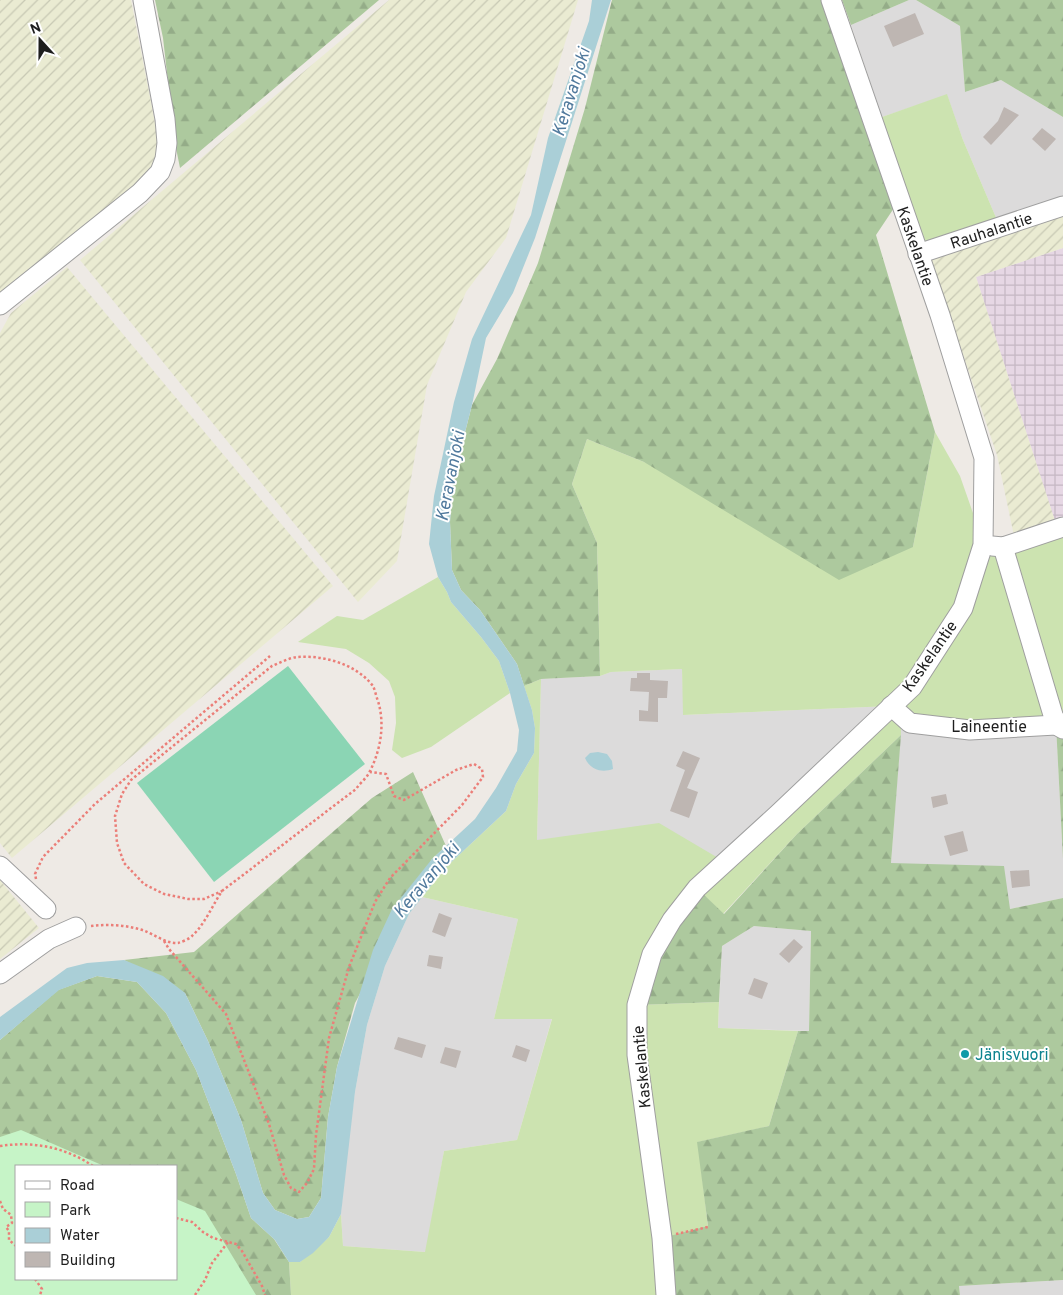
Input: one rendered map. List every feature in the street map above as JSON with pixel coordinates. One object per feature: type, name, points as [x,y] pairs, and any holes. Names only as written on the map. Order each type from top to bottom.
[{"type":"street","points":[[0,305],[140,194],[160,172],[165,159],[167,144],[165,119],[143,0]]},
{"type":"street","name":"Kaskelantie","points":[[666,1295],[662,1238],[637,1055],[637,1005],[652,954],[672,920],[697,888],[912,687],[963,608],[983,545],[984,458],[940,315],[831,0]]},
{"type":"street","name":"Rauhalantie","points":[[918,254],[1063,206]]},
{"type":"street","points":[[983,545],[1003,546],[1063,527]]},
{"type":"street","points":[[1003,546],[1060,726]]},
{"type":"street","name":"Laineentie","points":[[891,706],[910,723],[970,730],[1060,726]]},
{"type":"street","points":[[0,866],[46,909]]},
{"type":"street","points":[[0,974],[49,939],[76,927]]},
{"type":"path","points":[[36,884],[35,874],[43,857],[84,815],[270,656]]},
{"type":"path","points":[[295,657],[322,658],[342,663],[374,687],[380,708],[381,740],[370,772],[356,789],[222,891],[204,899],[188,899],[164,894],[144,884],[124,863],[117,843],[115,816],[122,794],[131,780],[272,666],[295,657]]},
{"type":"path","points":[[164,940],[169,949],[226,1014],[269,1124],[284,1175],[291,1188],[299,1192],[307,1183],[314,1169],[316,1134],[329,1038],[349,967],[375,902],[390,878],[462,805],[482,778],[482,769],[474,764],[456,770],[404,800],[394,796],[386,774],[370,772]]},
{"type":"path","points":[[76,927],[120,926],[145,931],[164,940],[177,943],[190,938],[199,929],[212,904],[222,891]]},
{"type":"path","points":[[0,1146],[20,1143],[50,1147],[82,1158],[92,1165]]},
{"type":"path","points":[[0,1201],[3,1209],[11,1215],[12,1223],[6,1227],[9,1231],[9,1240],[15,1245]]},
{"type":"path","points":[[178,1218],[192,1222],[213,1238],[236,1244],[262,1286],[265,1295]]},
{"type":"path","points":[[662,1238],[708,1227]]},
{"type":"path","points":[[195,1295],[205,1280],[212,1263],[228,1242]]},
{"type":"path","points":[[36,1280],[42,1289],[40,1295]]},
{"type":"shaded area","points":[[909,0],[916,0],[960,26],[965,92],[1001,80],[1063,117],[1063,206],[1000,227],[963,140],[947,95],[882,117],[851,25]]},
{"type":"shaded area","points":[[1063,248],[1063,518],[1055,521],[976,277]]},
{"type":"shaded area","points":[[682,669],[684,715],[891,706],[725,862],[537,840],[541,679],[600,676],[611,672]]},
{"type":"shaded area","points":[[902,716],[1056,725],[1063,859],[1063,898],[1010,909],[891,863]]},
{"type":"shaded area","points":[[422,897],[518,919],[494,1019],[552,1018],[517,1140],[444,1151],[426,1252],[343,1246],[341,1214],[346,1156],[367,1025],[385,966],[409,914]]},
{"type":"shaded area","points":[[754,926],[811,931],[809,1031],[718,1028],[722,946]]},
{"type":"shaded area","points":[[1063,1280],[1063,1295],[960,1295],[959,1286]]},
{"type":"green space","points":[[0,0],[131,0],[159,143],[153,168],[131,191],[0,298]]},
{"type":"green space","points":[[155,0],[379,0],[180,168],[175,143],[163,38]]},
{"type":"green space","points":[[389,0],[578,0],[506,238],[466,292],[427,385],[397,561],[358,602],[80,260]]},
{"type":"green space","points":[[612,0],[831,0],[900,199],[876,235],[935,432],[913,547],[839,580],[644,462],[587,439],[572,484],[597,543],[600,676],[541,679],[524,686],[517,664],[480,610],[461,590],[452,570],[450,522],[453,479],[472,405],[497,359],[538,263],[585,108]]},
{"type":"green space","points":[[842,0],[909,0],[851,25]]},
{"type":"green space","points":[[916,0],[1063,0],[1063,117],[1001,80],[965,92],[960,26]]},
{"type":"green space","points":[[947,94],[963,140],[1000,227],[928,251],[882,117]]},
{"type":"green space","points":[[1063,206],[1063,248],[976,277],[1055,521],[1014,536],[997,455],[928,251]]},
{"type":"green space","points":[[67,267],[333,586],[12,858],[0,843],[0,333],[11,313]]},
{"type":"green space","points":[[935,432],[960,476],[987,553],[1063,527],[1063,729],[910,723],[891,706],[683,715],[682,669],[611,672],[600,676],[597,543],[572,484],[587,439],[644,462],[913,547]],"holes":[[[936,647],[892,704],[911,670]]]},
{"type":"green space","points":[[438,577],[451,602],[499,661],[510,693],[431,747],[402,758],[392,750],[396,723],[395,697],[389,681],[369,663],[346,649],[298,642],[337,616],[363,620]]},
{"type":"green space","points":[[288,666],[365,764],[214,882],[137,783]]},
{"type":"green space","points":[[541,679],[537,840],[659,823],[725,862],[884,713],[901,724],[901,735],[797,834],[723,914],[697,888],[637,1005],[719,1002],[718,1028],[798,1031],[769,1126],[698,1142],[708,1227],[666,1295],[291,1295],[289,1262],[300,1262],[329,1237],[341,1214],[343,1246],[425,1252],[444,1151],[517,1140],[552,1019],[494,1019],[518,919],[422,897],[444,869],[506,811],[516,784],[534,753],[535,728],[532,710],[524,686]]},
{"type":"green space","points":[[1056,725],[1063,729],[1063,859]]},
{"type":"green space","points":[[901,735],[891,863],[1004,866],[1010,909],[1063,898],[1063,1280],[959,1286],[960,1295],[666,1295],[662,1238],[708,1226],[697,1142],[769,1126],[798,1031],[809,1031],[811,931],[754,926],[722,946],[719,1002],[637,1005],[652,954],[697,888],[724,914],[797,834]]},
{"type":"green space","points":[[413,772],[446,846],[432,859],[355,1003],[337,1067],[328,1117],[321,1198],[309,1217],[297,1219],[275,1210],[263,1193],[241,1120],[208,1041],[185,993],[124,960],[194,952],[372,798]]},
{"type":"green space","points":[[0,880],[39,928],[0,959]]},
{"type":"green space","points":[[97,976],[137,982],[166,1013],[196,1070],[251,1218],[274,1239],[289,1262],[291,1295],[0,1295],[0,1040],[58,990]]},
{"type":"green space","points":[[21,1130],[102,1165],[15,1165],[15,1280],[178,1280],[178,1200],[205,1211],[256,1295],[0,1295],[0,1137]]},
{"type":"water","name":"Keravanjoki","points":[[592,0],[611,0],[535,238],[513,293],[486,338],[472,405],[453,479],[450,522],[452,570],[461,590],[480,610],[517,664],[532,710],[535,728],[534,753],[516,784],[506,811],[444,869],[409,914],[385,966],[367,1025],[355,1092],[341,1214],[329,1237],[313,1253],[300,1262],[289,1262],[275,1240],[251,1218],[196,1070],[166,1013],[137,982],[97,976],[59,990],[0,1040],[0,1017],[67,968],[87,963],[124,960],[163,976],[185,993],[208,1041],[241,1120],[263,1193],[275,1210],[297,1219],[309,1217],[321,1198],[328,1117],[337,1067],[373,950],[392,909],[432,859],[475,819],[496,788],[517,751],[519,730],[510,693],[499,661],[451,602],[438,577],[429,544],[434,496],[454,402],[472,339],[531,215],[548,138],[589,21]]},
{"type":"water","points":[[590,753],[607,754],[612,761],[613,769],[605,771],[593,768],[587,762],[585,758]]},
{"type":"building","points":[[915,13],[924,34],[893,47],[884,26]]},
{"type":"building","points":[[1004,107],[1019,115],[991,145],[983,137],[998,121]]},
{"type":"building","points":[[1042,128],[1056,139],[1045,151],[1032,139]]},
{"type":"building","points":[[637,673],[650,673],[650,680],[668,681],[667,698],[658,698],[658,722],[639,721],[639,710],[648,711],[649,692],[630,691],[631,678],[637,678]]},
{"type":"building","points":[[683,751],[700,758],[687,788],[698,792],[689,818],[670,811],[685,770],[676,766]]},
{"type":"building","points":[[946,794],[948,804],[933,808],[931,797]]},
{"type":"building","points":[[963,831],[968,851],[950,856],[944,836]]},
{"type":"building","points":[[1029,870],[1030,886],[1012,888],[1010,871]]},
{"type":"building","points":[[439,913],[452,918],[445,937],[432,932]]},
{"type":"building","points":[[794,939],[803,947],[789,963],[779,954]]},
{"type":"building","points":[[429,955],[443,957],[441,969],[427,966]]},
{"type":"building","points":[[754,978],[768,983],[762,999],[748,994]]},
{"type":"building","points":[[398,1037],[426,1045],[422,1058],[394,1049]]},
{"type":"building","points":[[516,1045],[530,1050],[526,1062],[512,1057]]},
{"type":"building","points":[[445,1047],[461,1051],[456,1068],[440,1063]]},
{"type":"place","name":"Jänisvuori","points":[[965,1054]]}]
